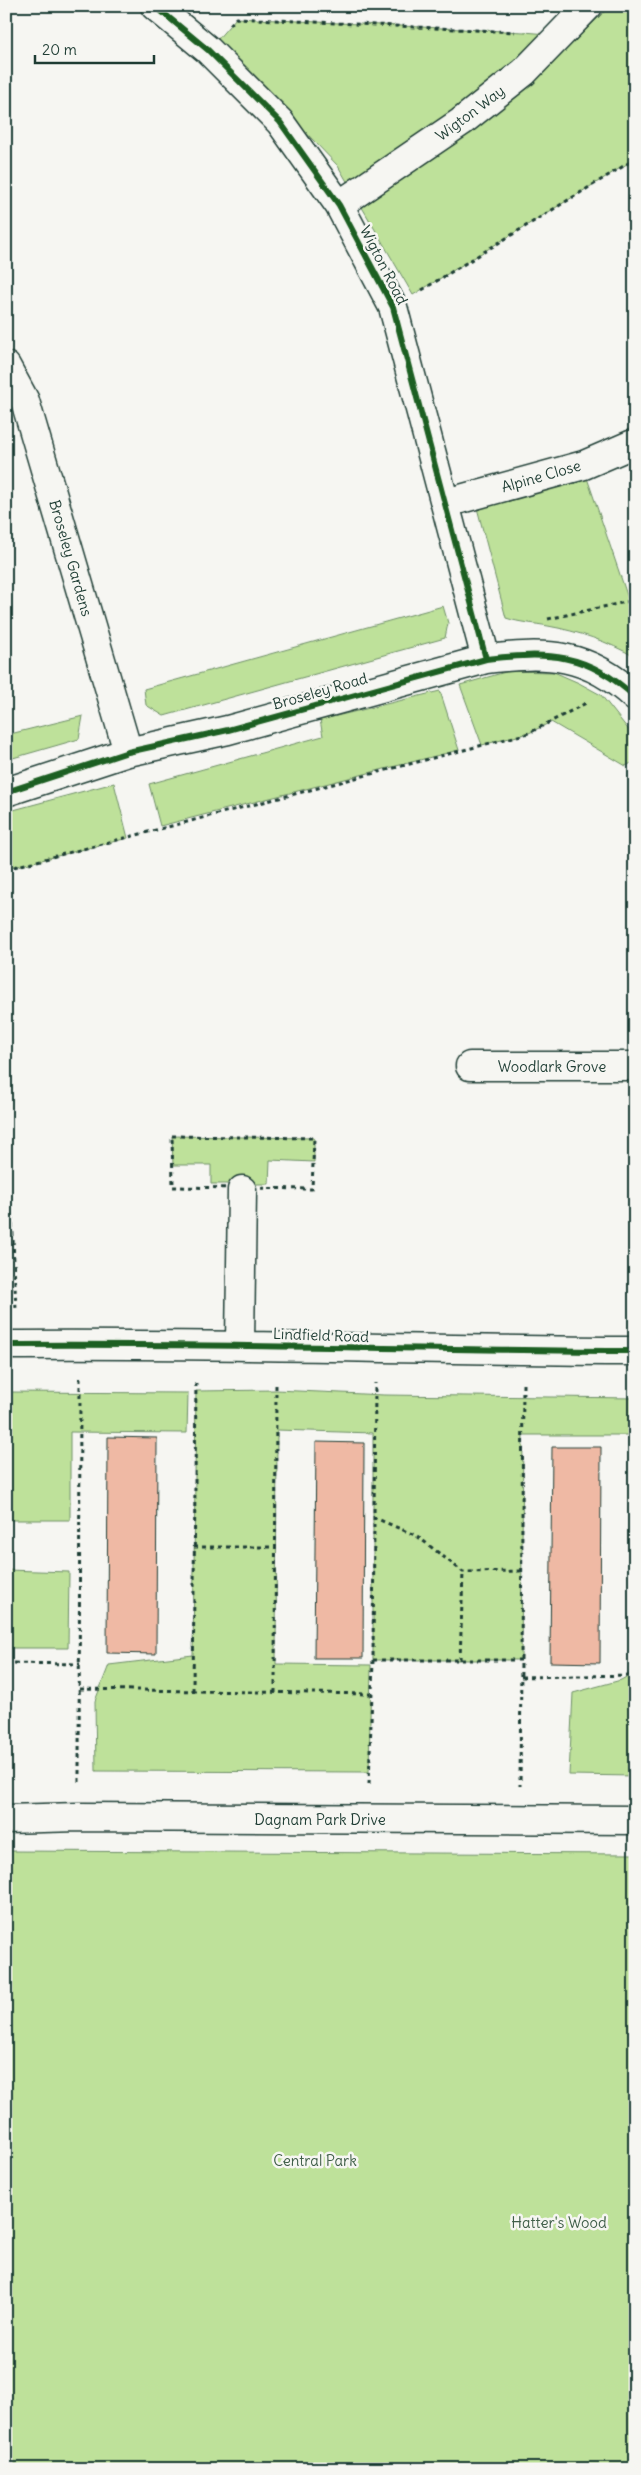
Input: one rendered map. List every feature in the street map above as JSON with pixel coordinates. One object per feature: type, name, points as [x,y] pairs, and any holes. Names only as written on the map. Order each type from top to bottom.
[{"type":"street","name":"Wigton Road","points":[[155,6],[208,50],[280,122],[339,205],[393,307],[486,659]]},
{"type":"street","name":"Wigton Way","points":[[339,205],[461,122],[524,72],[588,6]]},
{"type":"street","name":"Broseley Gardens","points":[[6,366],[25,401],[128,752]]},
{"type":"street","name":"Alpine Close","points":[[446,503],[584,465],[635,443]]},
{"type":"street","name":"Broseley Road","points":[[6,792],[128,752],[228,730],[486,659],[527,654],[563,656],[595,667],[628,690]]},
{"type":"street","name":"Woodlark Grove","points":[[470,1066],[635,1066]]},
{"type":"street","points":[[240,1344],[242,1190]]},
{"type":"street","name":"Lindfield Road","points":[[12,1345],[240,1344],[376,1349],[635,1351]]},
{"type":"street","name":"Dagnam Park Drive","points":[[6,1819],[79,1817],[635,1820]]},
{"type":"path","points":[[208,50],[236,18],[560,36]]},
{"type":"path","points":[[393,307],[635,159]]},
{"type":"path","points":[[544,620],[635,600]]},
{"type":"path","points":[[6,869],[529,733],[628,690]]},
{"type":"path","points":[[6,1214],[12,1214],[12,1345]]},
{"type":"path","points":[[79,1817],[80,1344]]},
{"type":"path","points":[[193,1691],[196,1345]]},
{"type":"path","points":[[276,1692],[277,1345]]},
{"type":"path","points":[[368,1819],[370,1694],[373,1660],[376,1349]]},
{"type":"path","points":[[520,1819],[521,1572],[525,1350]]},
{"type":"path","points":[[373,1517],[417,1536],[463,1572],[521,1572]]},
{"type":"path","points":[[194,1547],[276,1547]]},
{"type":"path","points":[[460,1660],[463,1572]]},
{"type":"path","points":[[373,1660],[521,1660]]},
{"type":"path","points":[[6,1663],[80,1664]]},
{"type":"path","points":[[521,1677],[635,1675]]},
{"type":"path","points":[[80,1690],[370,1694]]},
{"type":"green space","points":[[610,6],[635,6],[635,159],[413,295],[338,166],[217,40],[236,18],[524,32],[560,35],[572,44]]},
{"type":"green space","points":[[585,472],[629,601],[635,600],[635,657],[604,642],[581,634],[506,618],[476,504]]},
{"type":"green space","points":[[443,606],[448,623],[445,638],[164,716],[146,705],[144,689]]},
{"type":"green space","points":[[509,671],[554,672],[601,695],[635,738],[635,761],[626,766],[551,722],[529,733],[482,745],[460,685]]},
{"type":"green space","points":[[440,691],[459,750],[160,826],[149,784],[323,736],[320,720]]},
{"type":"green space","points":[[83,716],[79,739],[6,760],[6,735]]},
{"type":"green space","points":[[114,783],[128,838],[6,869],[6,812]]},
{"type":"green space","points":[[172,1136],[314,1138],[314,1162],[270,1160],[269,1184],[211,1184],[211,1165],[173,1165]]},
{"type":"green space","points":[[276,1390],[384,1395],[635,1398],[635,1435],[523,1435],[521,1660],[373,1660],[373,1433],[277,1430],[276,1664],[371,1665],[369,1772],[96,1771],[95,1701],[109,1665],[193,1655],[196,1391]]},
{"type":"green space","points":[[6,1392],[188,1393],[187,1433],[70,1432],[70,1520],[6,1520]]},
{"type":"green space","points":[[6,1570],[69,1572],[68,1648],[6,1648]]},
{"type":"green space","points":[[635,1672],[635,1776],[569,1775],[573,1693],[621,1680]]},
{"type":"green space","name":"Central Park","points":[[6,1851],[635,1854],[635,2469],[6,2469]]},
{"type":"building","points":[[108,1437],[157,1438],[156,1654],[107,1653]]},
{"type":"building","points":[[316,1442],[364,1443],[363,1658],[314,1658]]},
{"type":"building","points":[[552,1447],[601,1447],[600,1663],[550,1662]]},
{"type":"cycle path","points":[[155,6],[208,50],[280,122],[339,205],[393,307],[486,659]]},
{"type":"cycle path","points":[[6,792],[128,752],[228,730],[486,659],[548,656],[583,663],[617,682],[635,697]]},
{"type":"cycle path","points":[[6,1345],[635,1351]]},
{"type":"park label","name":"Hatter's Wood","points":[[559,2222]]}]
